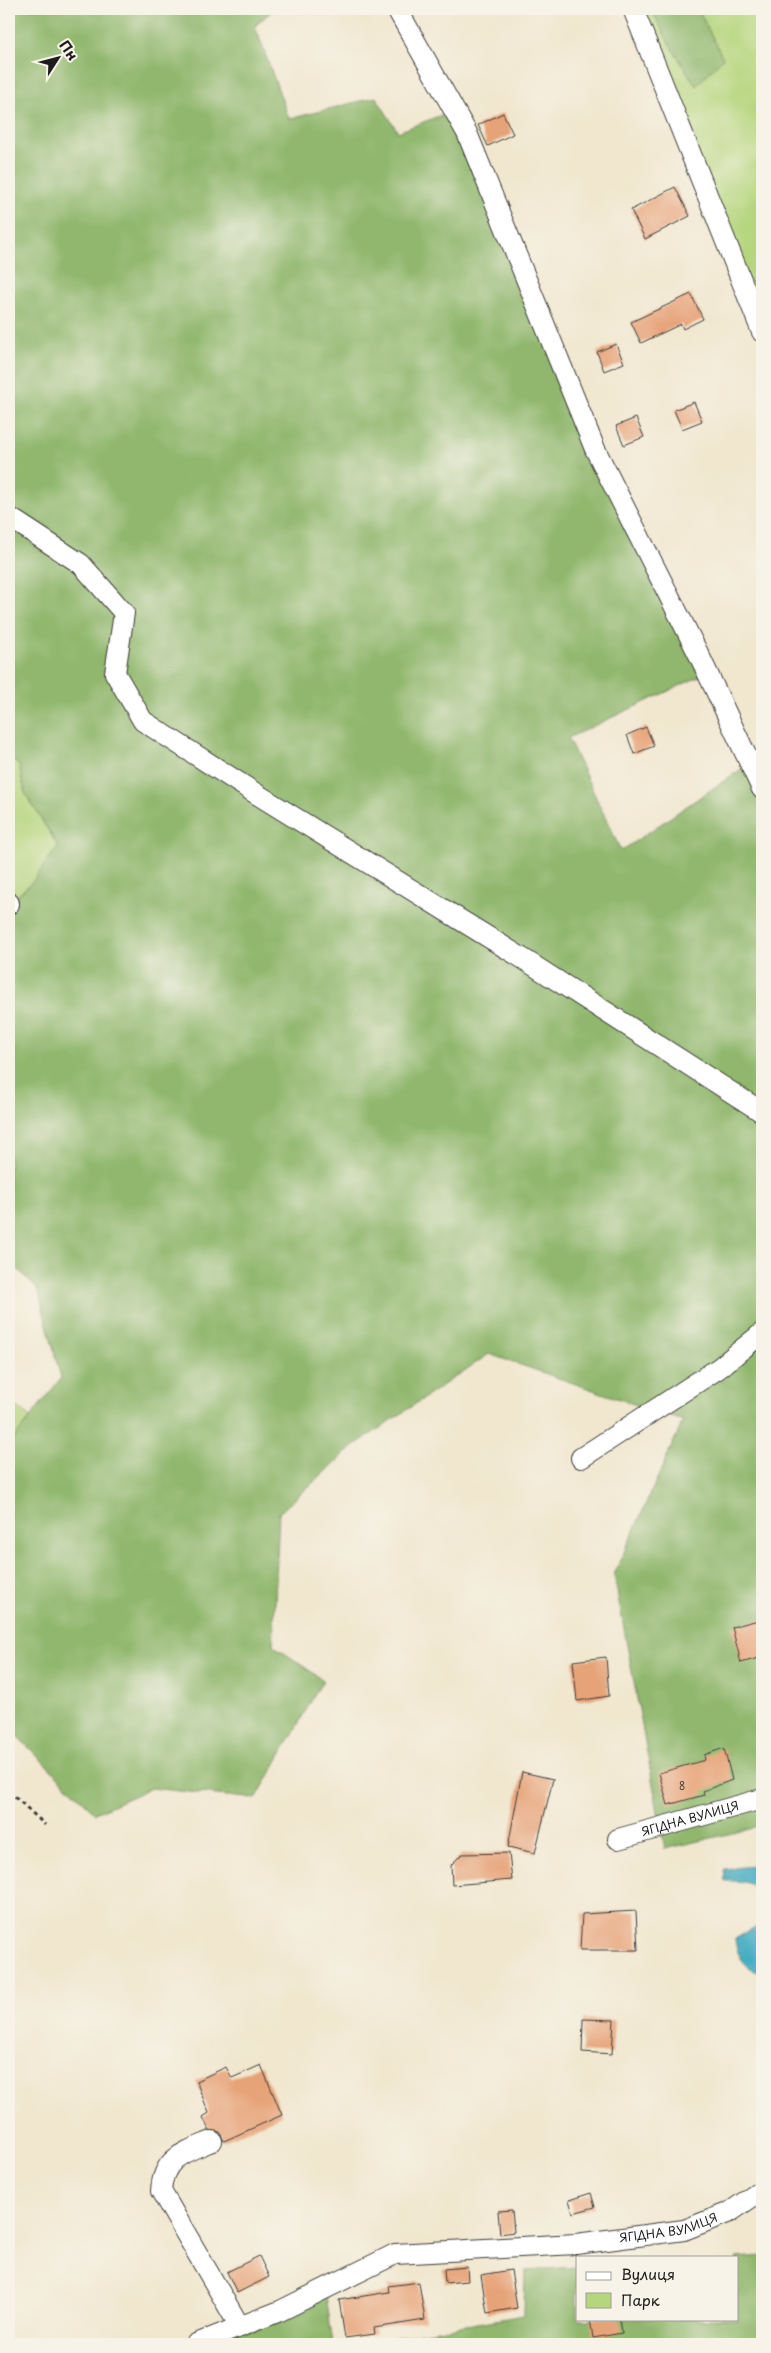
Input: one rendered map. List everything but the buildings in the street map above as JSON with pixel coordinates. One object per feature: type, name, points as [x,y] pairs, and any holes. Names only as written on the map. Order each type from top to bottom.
[{"type":"street","points":[[397,9],[467,133],[595,449],[699,655],[762,789]]},
{"type":"street","points":[[633,9],[762,332]]},
{"type":"street","points":[[9,517],[81,564],[124,613],[115,673],[143,721],[255,793],[530,963],[762,1112]]},
{"type":"street","points":[[581,1458],[719,1368],[762,1333]]},
{"type":"street","name":"ЯГІДНА ВУЛИЦЯ","points":[[618,1840],[762,1798]]},
{"type":"street","points":[[212,2141],[180,2154],[169,2164],[162,2177],[162,2191],[240,2327]]},
{"type":"street","name":"ЯГІДНА ВУЛИЦЯ","points":[[196,2344],[280,2311],[395,2254],[576,2244],[684,2230],[730,2212],[762,2190]]},
{"type":"path","points":[[9,1791],[45,1825]]},
{"type":"green space","points":[[9,9],[274,9],[255,26],[289,119],[376,97],[398,132],[444,114],[467,133],[595,449],[707,673],[568,738],[621,851],[750,763],[762,789],[762,1311],[759,1326],[762,1329],[762,1826],[665,1849],[614,1575],[683,1421],[489,1354],[355,1445],[279,1513],[273,1645],[323,1680],[256,1799],[151,1788],[95,1813],[9,1728],[9,1445],[61,1378],[38,1290],[9,1260],[9,904],[34,880],[58,846],[25,793],[19,765],[9,757]]},
{"type":"green space","points":[[633,9],[762,9],[762,332]]},
{"type":"green space","points":[[651,9],[698,9],[723,58],[696,86],[670,45]]},
{"type":"green space","points":[[9,757],[19,765],[25,793],[58,846],[34,880],[9,904]]},
{"type":"green space","points":[[9,1400],[30,1418],[9,1445]]},
{"type":"green space","points":[[762,2256],[762,2344],[357,2344],[524,2315],[525,2270],[576,2267],[576,2320],[738,2320],[738,2258]]},
{"type":"green space","points":[[325,2288],[333,2344],[196,2344]]},
{"type":"water","points":[[762,1865],[762,1895],[750,1884],[725,1881],[724,1869]]},
{"type":"water","points":[[762,1917],[762,1973],[751,1968],[743,1961],[735,1939],[757,1926]]}]
